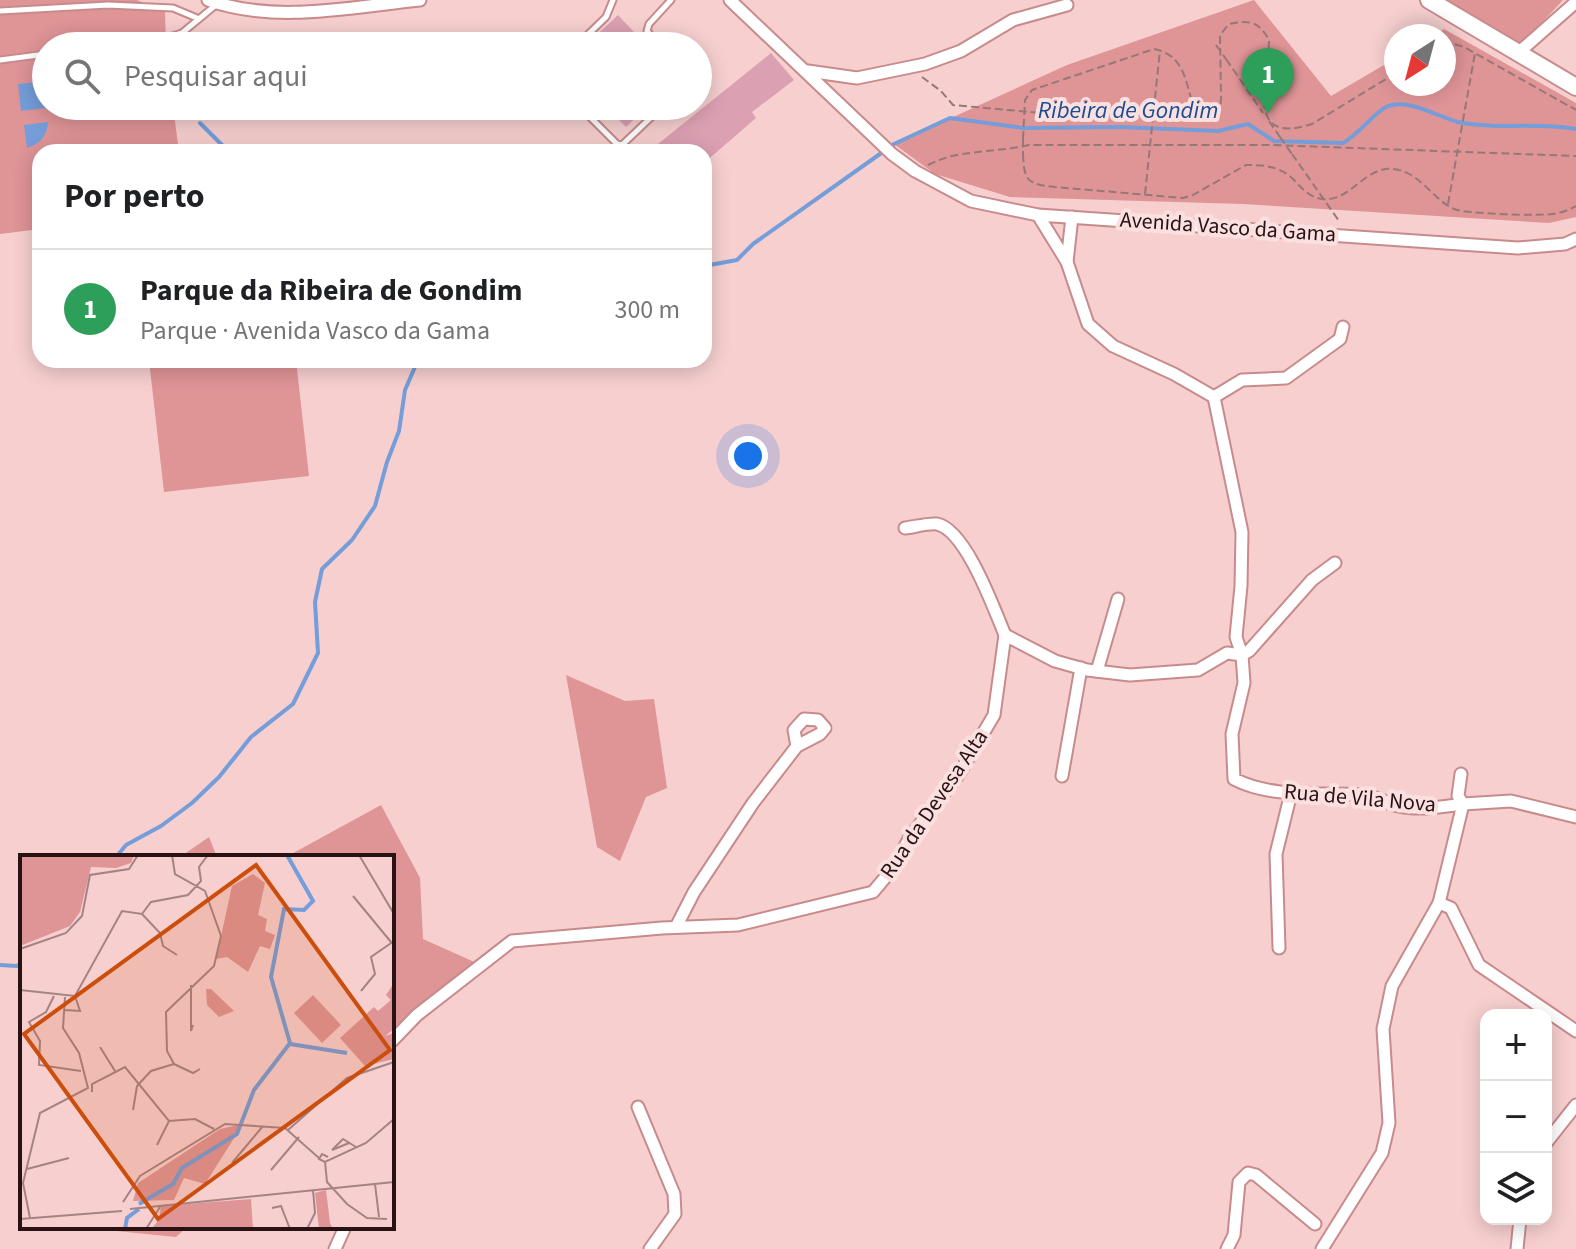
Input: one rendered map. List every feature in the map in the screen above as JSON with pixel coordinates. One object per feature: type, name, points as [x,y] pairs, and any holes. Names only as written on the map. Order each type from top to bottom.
[{"type":"main road","points":[[1429,0],[1576,87]]},
{"type":"street","points":[[213,2],[280,14],[420,0]]},
{"type":"street","points":[[730,0],[808,71],[857,78],[961,51],[1013,20],[1067,5]]},
{"type":"street","points":[[1518,53],[1576,2]]},
{"type":"street","name":"Avenida Vasco da Gama","points":[[808,71],[892,154],[915,171],[971,201],[1038,215],[1518,248],[1565,244],[1576,239]]},
{"type":"street","points":[[1038,215],[1067,262],[1088,324],[1113,346],[1174,374],[1214,397],[1242,380],[1286,378],[1340,339],[1343,327]]},
{"type":"street","points":[[1067,262],[1072,217]]},
{"type":"street","name":"Rua de Vila Nova","points":[[1214,397],[1242,532],[1236,637],[1242,655],[1244,683],[1232,734],[1234,779],[1245,785],[1291,793],[1369,796],[1395,805],[1431,809],[1511,801],[1576,817]]},
{"type":"street","points":[[905,528],[935,524],[949,531],[965,549],[980,575],[1005,635],[1055,661],[1130,675],[1198,670],[1227,653],[1242,655],[1312,580],[1335,563]]},
{"type":"street","points":[[1097,671],[1118,599]]},
{"type":"street","name":"Rua da Devesa Alta","points":[[394,1039],[417,1015],[512,941],[738,925],[873,892],[894,867],[910,837],[959,774],[994,715],[1005,635]]},
{"type":"street","points":[[1062,776],[1078,700],[1081,668]]},
{"type":"street","points":[[676,927],[694,892],[730,838],[797,746]]},
{"type":"street","points":[[1322,1249],[1382,1153],[1389,1123],[1383,1029],[1392,986],[1439,903],[1463,804],[1458,796],[1461,774]]},
{"type":"street","points":[[1279,948],[1276,854],[1291,793]]},
{"type":"street","points":[[1439,903],[1451,908],[1479,965],[1576,1031]]},
{"type":"street","points":[[1552,1135],[1576,1105]]},
{"type":"street","points":[[638,1107],[674,1194],[675,1214],[650,1249]]},
{"type":"street","points":[[1227,1249],[1234,1235],[1239,1182],[1248,1173],[1256,1175],[1315,1224]]},
{"type":"street","points":[[1517,1249],[1519,1225]]},
{"type":"street","points":[[335,1249],[344,1229]]},
{"type":"lane","points":[[590,32],[606,17],[613,0]]},
{"type":"lane","points":[[648,32],[649,24],[671,0]]},
{"type":"lane","points":[[183,32],[213,2]]},
{"type":"lane","points":[[0,11],[108,5],[173,8],[197,18]]},
{"type":"lane","points":[[0,60],[32,56]]},
{"type":"lane","points":[[593,120],[617,144]]},
{"type":"lane","points":[[623,144],[648,120]]},
{"type":"path","points":[[1384,80],[1312,124],[1297,129],[1280,128],[1269,121],[1263,108],[1269,40],[1255,22],[1229,24],[1220,35],[1220,111],[1215,119],[1205,121],[1198,116],[1182,69],[1173,58],[1154,49],[1032,90],[1025,100],[1022,119],[1023,171],[1035,185],[1183,198],[1246,165],[1270,166],[1291,177],[1308,194],[1335,199],[1373,172],[1399,170],[1413,176],[1456,210],[1550,215],[1576,206]]},
{"type":"path","points":[[1216,45],[1349,236]]},
{"type":"path","points":[[1456,45],[1576,110]]},
{"type":"path","points":[[1145,195],[1160,50]]},
{"type":"path","points":[[1448,205],[1475,53]]},
{"type":"path","points":[[908,67],[941,91],[953,105],[1041,113]]},
{"type":"path","points":[[915,171],[936,161],[1029,145],[1272,145],[1576,156]]},
{"type":"shaded area","points":[[0,0],[137,0],[165,12],[166,32],[32,32],[32,120],[175,120],[178,144],[32,144],[32,230],[0,234]]},
{"type":"shaded area","points":[[1254,0],[1331,96],[1384,65],[1384,96],[1456,96],[1456,36],[1576,103],[1576,217],[1549,223],[1243,204],[1010,197],[935,174],[894,144],[1067,65]]},
{"type":"shaded area","points":[[1445,0],[1563,0],[1520,46]]},
{"type":"shaded area","points":[[150,368],[297,368],[309,476],[164,492]]},
{"type":"shaded area","points":[[566,675],[625,701],[654,699],[667,788],[646,797],[620,861],[597,847]]},
{"type":"shaded area","points":[[381,805],[420,878],[423,939],[481,965],[394,1033],[394,855],[290,855]]},
{"type":"shaded area","points":[[209,837],[216,855],[183,855]]},
{"type":"shaded area","points":[[96,1229],[185,1229],[176,1237]]},
{"type":"water","points":[[32,82],[32,110],[21,111],[18,84]]},
{"type":"water","points":[[48,122],[42,139],[27,148],[24,125]]},
{"type":"building","points":[[618,15],[634,32],[600,32]]},
{"type":"building","points":[[771,53],[794,80],[752,112],[756,118],[712,156],[712,144],[658,144],[688,120],[712,120],[712,100]]},
{"type":"building","points":[[619,120],[633,120],[626,127]]},
{"type":"waterway","name":"Ribeira de Gondim","points":[[712,265],[737,260],[753,244],[894,144],[950,118],[1023,128],[1120,127],[1218,131],[1248,124],[1274,141],[1343,143],[1381,110],[1403,104],[1458,122],[1576,129]]},
{"type":"waterway","points":[[200,123],[221,144]]},
{"type":"waterway","name":"Ribeira de Gondim","points":[[118,855],[126,845],[161,826],[192,803],[219,777],[251,737],[293,704],[318,653],[315,602],[322,569],[352,540],[375,506],[399,431],[405,390],[415,368]]},
{"type":"waterway","name":"Ribeira de Gondim","points":[[0,965],[20,964]]},
{"type":"place","name":"Parque da Ribeira de Gondim","points":[[1268,114]]}]
